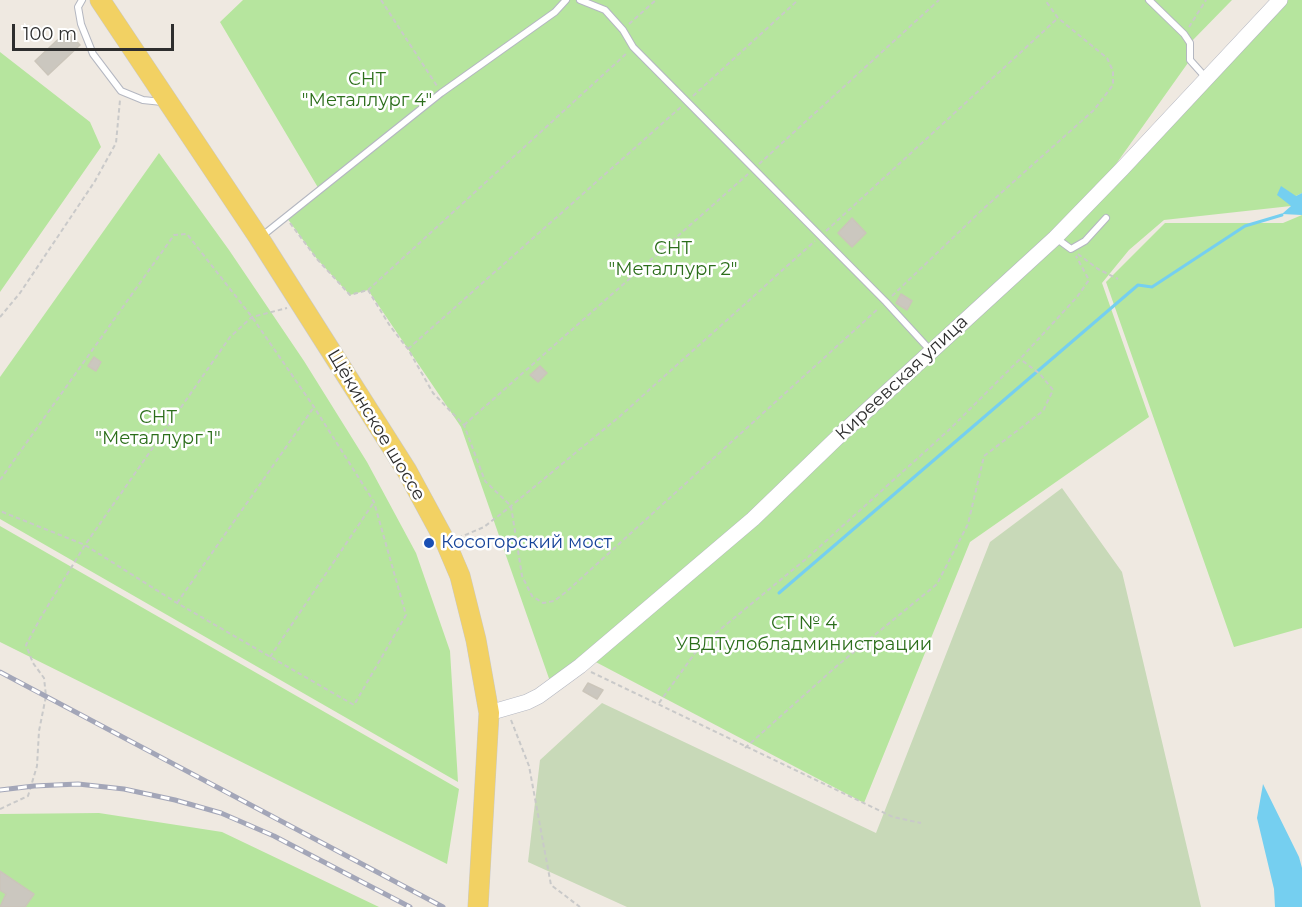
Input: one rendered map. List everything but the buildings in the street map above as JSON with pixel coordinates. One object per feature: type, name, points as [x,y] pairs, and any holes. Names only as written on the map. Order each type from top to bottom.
[{"type":"main road","name":"Щёкинское шоссе","points":[[100,0],[259,238],[407,471],[446,543],[460,576],[497,711],[479,897]]},
{"type":"street","name":"Киреевская улица","points":[[497,711],[539,696],[580,666],[753,519],[839,436],[1055,238],[1280,0]]},
{"type":"lane","points":[[82,0],[78,7],[81,24],[93,54],[121,90],[143,100],[167,102]]},
{"type":"lane","points":[[259,238],[287,218],[441,93],[555,12],[566,0]]},
{"type":"lane","points":[[580,0],[605,10],[623,30],[633,46],[886,302],[931,351]]},
{"type":"lane","points":[[1149,0],[1184,34],[1190,43],[1190,60],[1207,79]]},
{"type":"lane","points":[[1055,238],[1071,249],[1085,241],[1107,218]]},
{"type":"path","points":[[381,0],[441,93]]},
{"type":"path","points":[[623,30],[656,0]]},
{"type":"path","points":[[408,349],[687,102],[798,0]]},
{"type":"path","points":[[464,425],[754,168],[939,0]]},
{"type":"path","points":[[1184,34],[1206,0]]},
{"type":"path","points":[[446,543],[484,527],[619,417],[1058,18]]},
{"type":"path","points":[[287,218],[317,259],[350,295],[368,290],[633,46]]},
{"type":"path","points":[[0,317],[20,294],[95,181],[116,143],[121,90]]},
{"type":"path","points":[[0,480],[174,235],[187,234],[252,316],[314,407],[374,502],[406,615],[354,705],[177,603],[85,545],[0,511]]},
{"type":"path","points":[[1071,249],[1098,269],[1118,279]]},
{"type":"path","points":[[659,703],[700,646],[814,552],[950,429],[1020,359],[1077,297],[1089,280],[1071,249]]},
{"type":"path","points":[[368,290],[390,326],[408,349],[433,393],[464,425],[485,481],[511,506],[522,576],[532,596],[543,603],[554,601],[566,592]]},
{"type":"path","points":[[0,809],[28,796],[38,766],[39,731],[46,696],[44,678],[33,663],[26,645],[41,617],[85,545],[230,337],[252,316],[302,304]]},
{"type":"path","points":[[745,748],[838,665],[937,584],[968,524],[984,456],[1043,411],[1053,390],[1040,374],[1020,359]]},
{"type":"path","points":[[177,603],[314,407]]},
{"type":"path","points":[[270,658],[374,502]]},
{"type":"path","points":[[580,666],[659,703],[745,748],[892,817],[921,824]]},
{"type":"path","points":[[497,711],[529,766],[551,885],[580,907]]},
{"type":"green space","name":"СНТ \"Металлург 2\"","points":[[243,0],[1232,0],[1190,43],[1190,60],[1089,202],[1280,0],[1302,0],[1302,193],[1296,196],[1291,206],[1164,220],[1129,250],[1102,283],[1149,417],[970,542],[864,803],[590,659],[552,687],[461,427],[368,290],[350,295],[317,259],[287,218],[320,191],[220,22]]},
{"type":"green space","points":[[0,52],[90,122],[101,147],[0,292]]},
{"type":"green space","name":"СНТ \"Металлург 1\"","points":[[159,153],[229,250],[304,361],[367,462],[416,553],[450,651],[458,782],[0,519],[0,377]]},
{"type":"green space","points":[[1302,215],[1302,628],[1234,647],[1106,282],[1165,223],[1283,223]]},
{"type":"green space","points":[[1062,488],[1122,572],[1201,907],[627,907],[528,862],[540,760],[602,703],[876,833],[990,542]]},
{"type":"green space","points":[[0,526],[459,789],[447,864],[0,642]]},
{"type":"green space","points":[[99,813],[222,832],[379,907],[0,907],[0,814]]},
{"type":"water","points":[[1281,186],[1296,196],[1302,193],[1302,215],[1282,214],[1291,206],[1277,195]]},
{"type":"water","points":[[1263,784],[1299,857],[1302,868],[1302,907],[1275,907],[1274,889],[1257,818]]},
{"type":"waterway","points":[[779,593],[1138,285],[1152,287],[1245,226],[1282,215]]},
{"type":"railway","points":[[0,672],[443,907]]},
{"type":"railway","points":[[0,790],[78,784],[124,789],[221,813],[274,836],[410,907]]},
{"type":"place","name":"Косогорский мост","points":[[429,543]]},
{"type":"park label","name":"СНТ \"Металлург 4\"","points":[[367,90]]},
{"type":"park label","name":"СТ № 4 УВДТулобладминистрации","points":[[804,634]]}]
